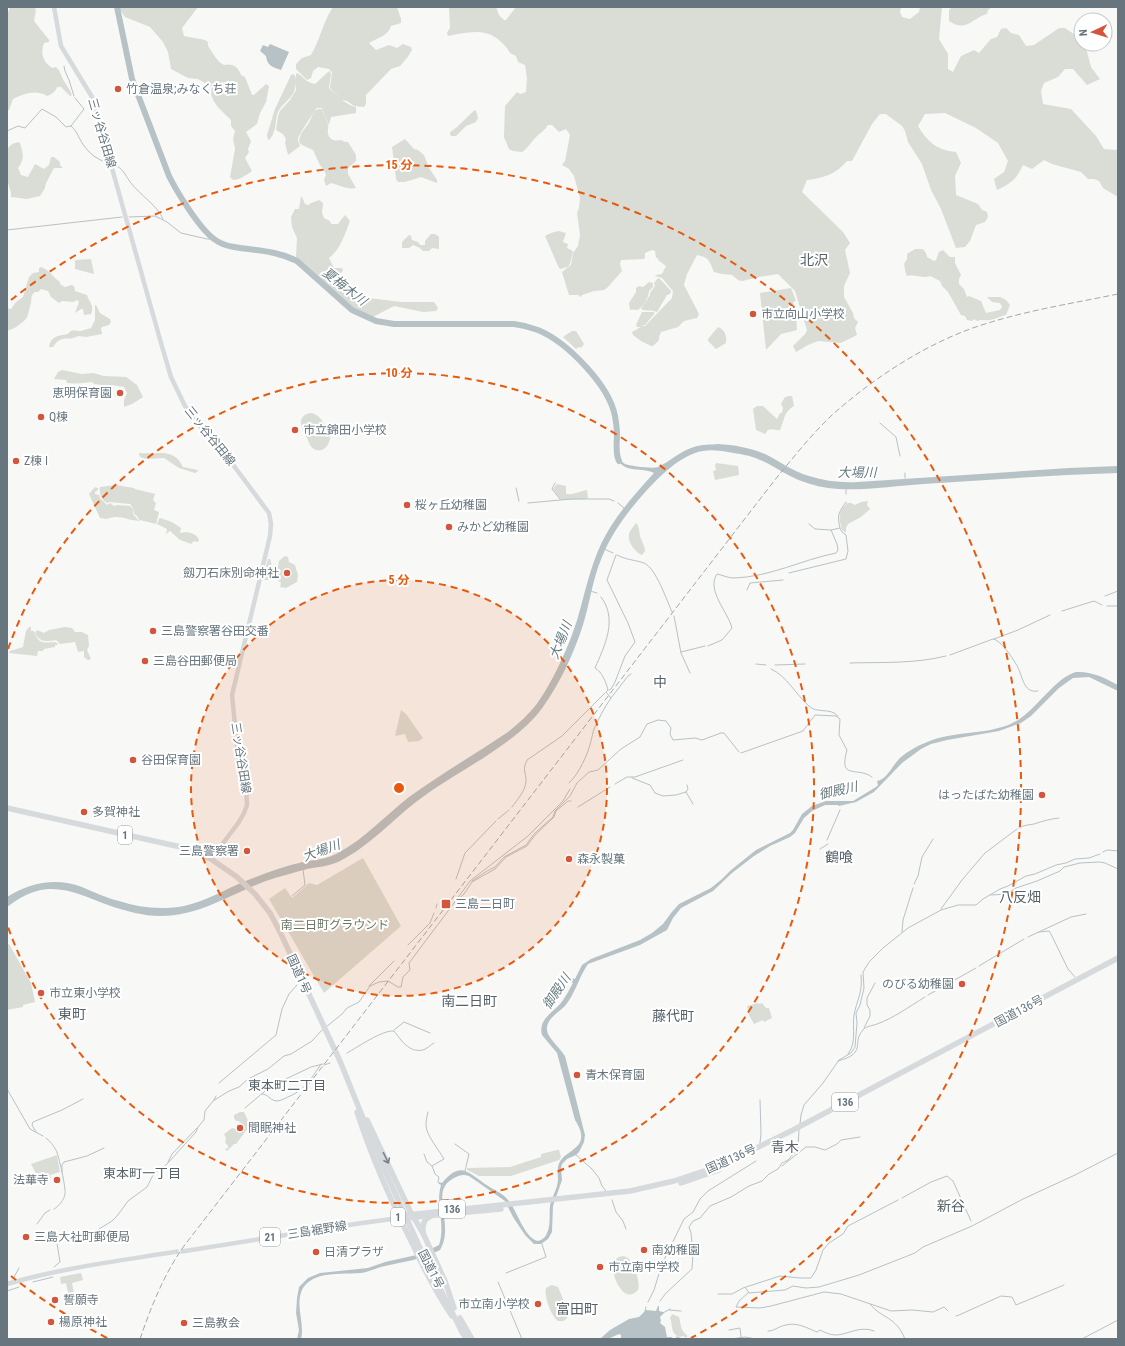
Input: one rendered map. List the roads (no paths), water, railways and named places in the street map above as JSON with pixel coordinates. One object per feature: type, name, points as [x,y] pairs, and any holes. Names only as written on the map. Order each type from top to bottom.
[{"type":"highway","name":"国道1号","points":[[7,808],[170,844],[198,853],[211,859],[237,877],[255,894],[270,913],[277,927],[340,1061],[380,1160],[425,1259],[462,1332]]},
{"type":"highway","name":"国道136号","points":[[553,1201],[650,1188],[728,1162],[800,1126],[1118,958]]},
{"type":"highway","name":"国道136号","points":[[412,1215],[433,1215],[648,1191],[709,1174],[743,1160],[1118,962]]},
{"type":"highway","name":"1","points":[[353,1092],[355,1106],[366,1141],[399,1217],[440,1300],[466,1339]]},
{"type":"highway","name":"1","points":[[360,1112],[366,1117],[412,1215],[423,1233],[445,1281],[456,1312]]},
{"type":"highway","name":"国道136号","points":[[399,1217],[509,1206]]},
{"type":"highway","name":"1","points":[[423,1233],[422,1226],[424,1221],[433,1215]]},
{"type":"highway","name":"国道1号","points":[[447,1300],[472,1339]]},
{"type":"main road","name":"三ッ谷谷田線","points":[[54,7],[61,46],[92,97],[171,377],[185,406],[199,426],[228,458],[260,500],[269,513],[272,524],[232,695],[238,755],[246,788],[247,805],[239,822],[211,859]]},
{"type":"main road","name":"三島裾野線","points":[[185,1251],[399,1217]]},
{"type":"main road","points":[[7,1284],[85,1266],[174,1252]]},
{"type":"waterway","name":"夏梅木川","points":[[117,7],[132,79],[169,176],[189,209],[208,234],[226,245],[273,253],[289,257],[297,261],[352,310],[376,321],[394,324],[514,324],[538,330],[549,336],[574,354],[596,378],[605,391],[615,416],[619,461]]},
{"type":"waterway","points":[[64,66],[74,96]]},
{"type":"waterway","points":[[71,126],[84,109],[75,98]]},
{"type":"waterway","points":[[7,131],[18,126],[25,128],[42,109],[56,117],[66,127],[71,126],[89,152],[96,158],[105,162]]},
{"type":"waterway","points":[[117,166],[124,172],[129,181],[161,214],[163,219]]},
{"type":"waterway","points":[[129,217],[155,216],[167,222],[181,233],[207,239],[214,239]]},
{"type":"waterway","points":[[7,230],[122,217]]},
{"type":"waterway","points":[[880,423],[896,437],[900,456]]},
{"type":"waterway","points":[[905,473],[905,478]]},
{"type":"waterway","points":[[555,483],[552,489],[560,499]]},
{"type":"waterway","points":[[516,488],[519,501]]},
{"type":"waterway","points":[[846,489],[846,494]]},
{"type":"waterway","points":[[528,503],[571,499],[609,499],[614,501]]},
{"type":"waterway","points":[[708,646],[722,640],[732,628],[714,587],[714,580],[717,574],[734,578],[760,575],[836,553],[838,550],[837,544],[831,530],[840,528],[839,514],[846,502]]},
{"type":"waterway","points":[[618,503],[624,508]]},
{"type":"waterway","points":[[809,524],[815,529],[831,530]]},
{"type":"waterway","points":[[789,573],[846,559],[848,551],[846,535],[840,528]]},
{"type":"waterway","points":[[604,549],[613,553]]},
{"type":"waterway","points":[[609,690],[615,682],[625,656],[635,642],[628,623],[607,580],[616,555]]},
{"type":"waterway","points":[[617,555],[644,563],[653,571],[672,612]]},
{"type":"waterway","points":[[747,590],[750,583],[783,580]]},
{"type":"waterway","points":[[590,591],[597,593]]},
{"type":"waterway","points":[[1105,596],[1118,591]]},
{"type":"waterway","points":[[569,783],[583,764],[590,746],[594,729],[611,698],[606,692],[608,690],[600,672],[595,668],[606,641],[609,623],[609,614],[601,597]]},
{"type":"waterway","points":[[1062,611],[1094,601],[1102,605]]},
{"type":"waterway","points":[[1107,606],[1118,606]]},
{"type":"waterway","points":[[994,639],[1050,615]]},
{"type":"waterway","points":[[674,616],[681,653],[690,673]]},
{"type":"waterway","points":[[950,655],[993,639],[996,640],[1005,648],[1014,661],[1026,686],[1033,691],[1038,691]]},
{"type":"waterway","points":[[681,652],[705,646]]},
{"type":"waterway","points":[[850,663],[910,661],[934,659],[946,656]]},
{"type":"waterway","points":[[756,664],[766,665]]},
{"type":"waterway","points":[[775,665],[805,664]]},
{"type":"waterway","points":[[771,669],[782,676],[812,708],[835,713],[838,716]]},
{"type":"waterway","points":[[611,698],[631,674]]},
{"type":"waterway","points":[[512,807],[525,788],[526,781],[524,769],[527,760],[562,736],[605,693]]},
{"type":"waterway","points":[[741,753],[803,731],[815,715],[836,716],[840,719],[839,735],[847,750],[845,766],[851,771],[861,772],[872,777]]},
{"type":"waterway","points":[[472,881],[495,867],[504,857],[526,845],[534,834],[553,817],[555,811],[570,796],[577,783],[589,772],[598,770],[621,749],[640,737],[647,724],[658,720],[666,721],[671,728],[670,734],[673,740],[695,738],[702,740],[724,733],[739,752]]},
{"type":"waterway","points":[[615,784],[627,777],[635,777],[683,760]]},
{"type":"waterway","points":[[632,778],[650,785],[655,793],[663,796],[676,795],[686,792],[688,789],[687,785]]},
{"type":"waterway","points":[[578,807],[610,787]]},
{"type":"waterway","points":[[454,903],[470,881],[528,836],[563,801],[570,789]]},
{"type":"waterway","points":[[686,792],[693,804]]},
{"type":"waterway","points":[[326,1027],[347,1008],[359,1002],[370,986],[379,982],[388,981],[398,987],[401,987],[403,977],[410,970],[409,963],[454,903],[464,894],[472,882],[495,869],[506,857],[527,846],[535,835],[554,817],[556,811],[568,801],[571,801]]},
{"type":"waterway","points":[[498,819],[509,810]]},
{"type":"waterway","points":[[827,840],[840,810]]},
{"type":"waterway","points":[[1019,828],[1059,818]]},
{"type":"waterway","points":[[456,879],[465,853],[496,821]]},
{"type":"waterway","points":[[941,909],[962,880],[985,853],[1017,829]]},
{"type":"waterway","points":[[914,884],[918,876],[922,857],[933,839]]},
{"type":"waterway","points":[[820,849],[828,844]]},
{"type":"waterway","points":[[1103,852],[1107,850],[1118,851]]},
{"type":"waterway","points":[[800,1124],[804,1105],[823,1083],[839,1060],[851,1053],[855,1047],[857,1023],[856,1013],[860,1005],[864,988],[863,972],[869,962],[883,948],[908,928],[941,910],[958,905],[976,905],[1000,889],[1026,876],[1075,859],[1089,858],[1100,854]]},
{"type":"waterway","points":[[991,895],[1007,894],[1016,888],[1060,871],[1064,867],[1080,863],[1100,862],[1118,869]]},
{"type":"waterway","name":"大場川","points":[[292,896],[305,885],[303,869]]},
{"type":"waterway","points":[[902,932],[903,920],[913,888]]},
{"type":"waterway","points":[[436,908],[437,904]]},
{"type":"waterway","points":[[408,945],[430,923],[434,913]]},
{"type":"waterway","points":[[1028,937],[1071,917],[1086,914]]},
{"type":"waterway","points":[[1039,932],[1049,931],[1068,969],[1075,977]]},
{"type":"waterway","points":[[979,966],[1024,939]]},
{"type":"waterway","points":[[369,986],[394,961]]},
{"type":"waterway","points":[[928,995],[976,968]]},
{"type":"waterway","points":[[848,1054],[853,1040],[854,1015],[860,991],[861,975]]},
{"type":"waterway","points":[[864,1028],[870,1016],[867,998],[875,983]]},
{"type":"waterway","points":[[219,1083],[276,1035],[282,1009],[289,994],[297,985]]},
{"type":"waterway","points":[[838,1061],[853,1055],[856,1051],[858,1039],[864,1029],[890,1019],[925,997]]},
{"type":"waterway","points":[[394,1030],[404,1022],[430,1033]]},
{"type":"waterway","points":[[78,1231],[82,1236],[97,1232],[99,1229],[112,1221],[128,1201],[147,1187],[154,1173],[166,1165],[196,1132],[204,1120],[205,1111],[213,1101],[229,1091],[239,1087],[248,1079],[268,1069],[284,1056],[291,1054],[312,1041],[323,1029]]},
{"type":"waterway","points":[[347,1053],[389,1031],[394,1031],[406,1045],[414,1050],[426,1049],[434,1043]]},
{"type":"waterway","points":[[324,1065],[330,1063]]},
{"type":"waterway","points":[[262,1094],[276,1101],[282,1100],[294,1094],[307,1084],[321,1064]]},
{"type":"waterway","points":[[245,1108],[271,1086],[311,1067],[323,1064]]},
{"type":"waterway","points":[[7,1075],[7,1081]]},
{"type":"waterway","points":[[7,1089],[30,1129],[43,1136]]},
{"type":"waterway","points":[[214,1100],[216,1096]]},
{"type":"waterway","points":[[36,1132],[32,1125],[33,1122],[62,1110],[83,1099]]},
{"type":"waterway","points":[[760,1100],[760,1143]]},
{"type":"waterway","points":[[428,1112],[426,1125],[430,1138],[444,1159],[432,1166],[435,1174],[439,1177],[438,1182]]},
{"type":"waterway","points":[[168,1162],[172,1154],[197,1128]]},
{"type":"waterway","points":[[660,1301],[666,1293],[692,1269],[693,1253],[689,1227],[693,1221],[700,1218],[710,1206],[762,1181],[769,1174],[778,1169],[782,1163],[788,1160],[798,1149],[799,1129]]},
{"type":"waterway","points":[[782,1166],[806,1147],[815,1147],[825,1150],[837,1144],[841,1140],[860,1137]]},
{"type":"waterway","points":[[46,1138],[56,1150],[65,1191],[62,1201],[54,1209]]},
{"type":"waterway","points":[[455,1144],[469,1154],[465,1171]]},
{"type":"waterway","points":[[62,1172],[62,1165],[64,1162],[87,1156],[104,1148]]},
{"type":"waterway","points":[[718,1294],[732,1294],[745,1287],[749,1293],[785,1290],[793,1286],[806,1288],[819,1287],[859,1275],[915,1253],[923,1247],[972,1226],[1023,1199],[1118,1153]]},
{"type":"waterway","points":[[424,1154],[427,1162],[432,1166]]},
{"type":"waterway","points":[[575,1154],[592,1169],[606,1191]]},
{"type":"waterway","points":[[648,1302],[654,1290],[662,1264],[684,1219],[693,1212],[700,1199],[708,1191],[756,1161]]},
{"type":"waterway","points":[[902,1198],[931,1182],[947,1176],[953,1181],[971,1221]]},
{"type":"waterway","points":[[612,1200],[616,1212],[623,1221],[626,1229]]},
{"type":"waterway","points":[[746,1287],[780,1276],[811,1278],[816,1270],[823,1250],[829,1243],[843,1234],[848,1226],[898,1200]]},
{"type":"waterway","points":[[37,1224],[45,1213],[50,1210]]},
{"type":"waterway","points":[[54,1267],[60,1262],[56,1237]]},
{"type":"waterway","points":[[506,1273],[546,1257],[542,1244]]},
{"type":"waterway","points":[[13,1279],[19,1268]]},
{"type":"waterway","points":[[33,1282],[53,1277]]},
{"type":"waterway","points":[[498,1282],[522,1339]]},
{"type":"waterway","points":[[956,1316],[1001,1296],[1012,1297],[1016,1305],[1064,1285]]},
{"type":"waterway","points":[[7,1291],[19,1287]]},
{"type":"waterway","points":[[748,1293],[739,1301],[736,1307],[760,1308],[824,1292],[841,1294],[891,1311],[912,1310],[933,1312],[944,1307],[948,1311]]},
{"type":"waterway","points":[[870,1304],[893,1322],[901,1331],[905,1339]]},
{"type":"waterway","points":[[645,1311],[646,1307]]},
{"type":"waterway","points":[[663,1313],[670,1309]]},
{"type":"waterway","points":[[669,1310],[681,1311]]},
{"type":"waterway","points":[[1082,1339],[1118,1320]]},
{"type":"waterway","points":[[768,1331],[790,1324],[802,1326],[817,1332],[820,1330],[833,1335],[840,1335],[864,1329],[874,1331]]},
{"type":"waterway","points":[[729,1330],[740,1328],[741,1337]]},
{"type":"waterway","points":[[676,1337],[683,1339]]},
{"type":"waterway","points":[[731,1339],[745,1337],[756,1339]]},
{"type":"tunnel","points":[[174,1252],[185,1251]]},
{"type":"railway","points":[[140,1339],[159,1291],[170,1268],[184,1246],[774,481],[802,447],[832,415],[849,401],[886,373],[925,349],[967,330],[1004,318],[1118,294]]},
{"type":"place","name":"竹倉温泉;みなくち荘","points":[[118,89]]},
{"type":"place","name":"市立向山小学校","points":[[753,314]]},
{"type":"place","name":"恵明保育園","points":[[120,393]]},
{"type":"place","name":"Q棟","points":[[41,417]]},
{"type":"place","name":"市立錦田小学校","points":[[295,430]]},
{"type":"place","name":"Z棟 I","points":[[16,461]]},
{"type":"place","name":"桜ヶ丘幼稚園","points":[[407,505]]},
{"type":"place","name":"みかど幼稚園","points":[[449,527]]},
{"type":"place","name":"劔刀石床別命神社","points":[[287,573]]},
{"type":"place","name":"三島警察署谷田交番","points":[[153,631]]},
{"type":"place","name":"三島谷田郵便局","points":[[145,661]]},
{"type":"place","name":"谷田保育園","points":[[133,760]]},
{"type":"place","name":"はったばた幼稚園","points":[[1042,795]]},
{"type":"place","name":"多賀神社","points":[[84,812]]},
{"type":"place","name":"三島警察署","points":[[247,851]]},
{"type":"place","name":"森永製菓","points":[[569,859]]},
{"type":"place","name":"三島二日町","points":[[446,904]]},
{"type":"place","name":"のびる幼稚園","points":[[962,984]]},
{"type":"place","name":"市立東小学校","points":[[41,993]]},
{"type":"place","name":"青木保育園","points":[[577,1075]]},
{"type":"place","name":"間眠神社","points":[[240,1128]]},
{"type":"place","name":"法華寺","points":[[57,1180]]},
{"type":"place","name":"三島大社町郵便局","points":[[26,1237]]},
{"type":"place","name":"南幼稚園","points":[[644,1250]]},
{"type":"place","name":"日清プラザ","points":[[316,1252]]},
{"type":"place","name":"市立南中学校","points":[[600,1267]]},
{"type":"place","name":"誓願寺","points":[[55,1300]]},
{"type":"place","name":"市立南小学校","points":[[538,1304]]},
{"type":"place","name":"楊原神社","points":[[51,1322]]},
{"type":"place","name":"三島教会","points":[[184,1323]]},
{"type":"district","name":"北沢","points":[[814,260]]},
{"type":"district","name":"中","points":[[660,682]]},
{"type":"district","name":"鶴喰","points":[[839,857]]},
{"type":"district","name":"八反畑","points":[[1020,897]]},
{"type":"district","name":"南二日町","points":[[469,1001]]},
{"type":"district","name":"東町","points":[[72,1014]]},
{"type":"district","name":"藤代町","points":[[673,1016]]},
{"type":"district","name":"東本町二丁目","points":[[287,1085]]},
{"type":"district","name":"青木","points":[[785,1147]]},
{"type":"district","name":"東本町一丁目","points":[[142,1173]]},
{"type":"district","name":"新谷","points":[[951,1206]]},
{"type":"district","name":"富田町","points":[[577,1309]]},
{"type":"water label","name":"御殿川","points":[[838,790]]},
{"type":"water label","name":"御殿川","points":[[556,991]]},
{"type":"park label","name":"南二日町グラウンド","points":[[335,925]]}]
